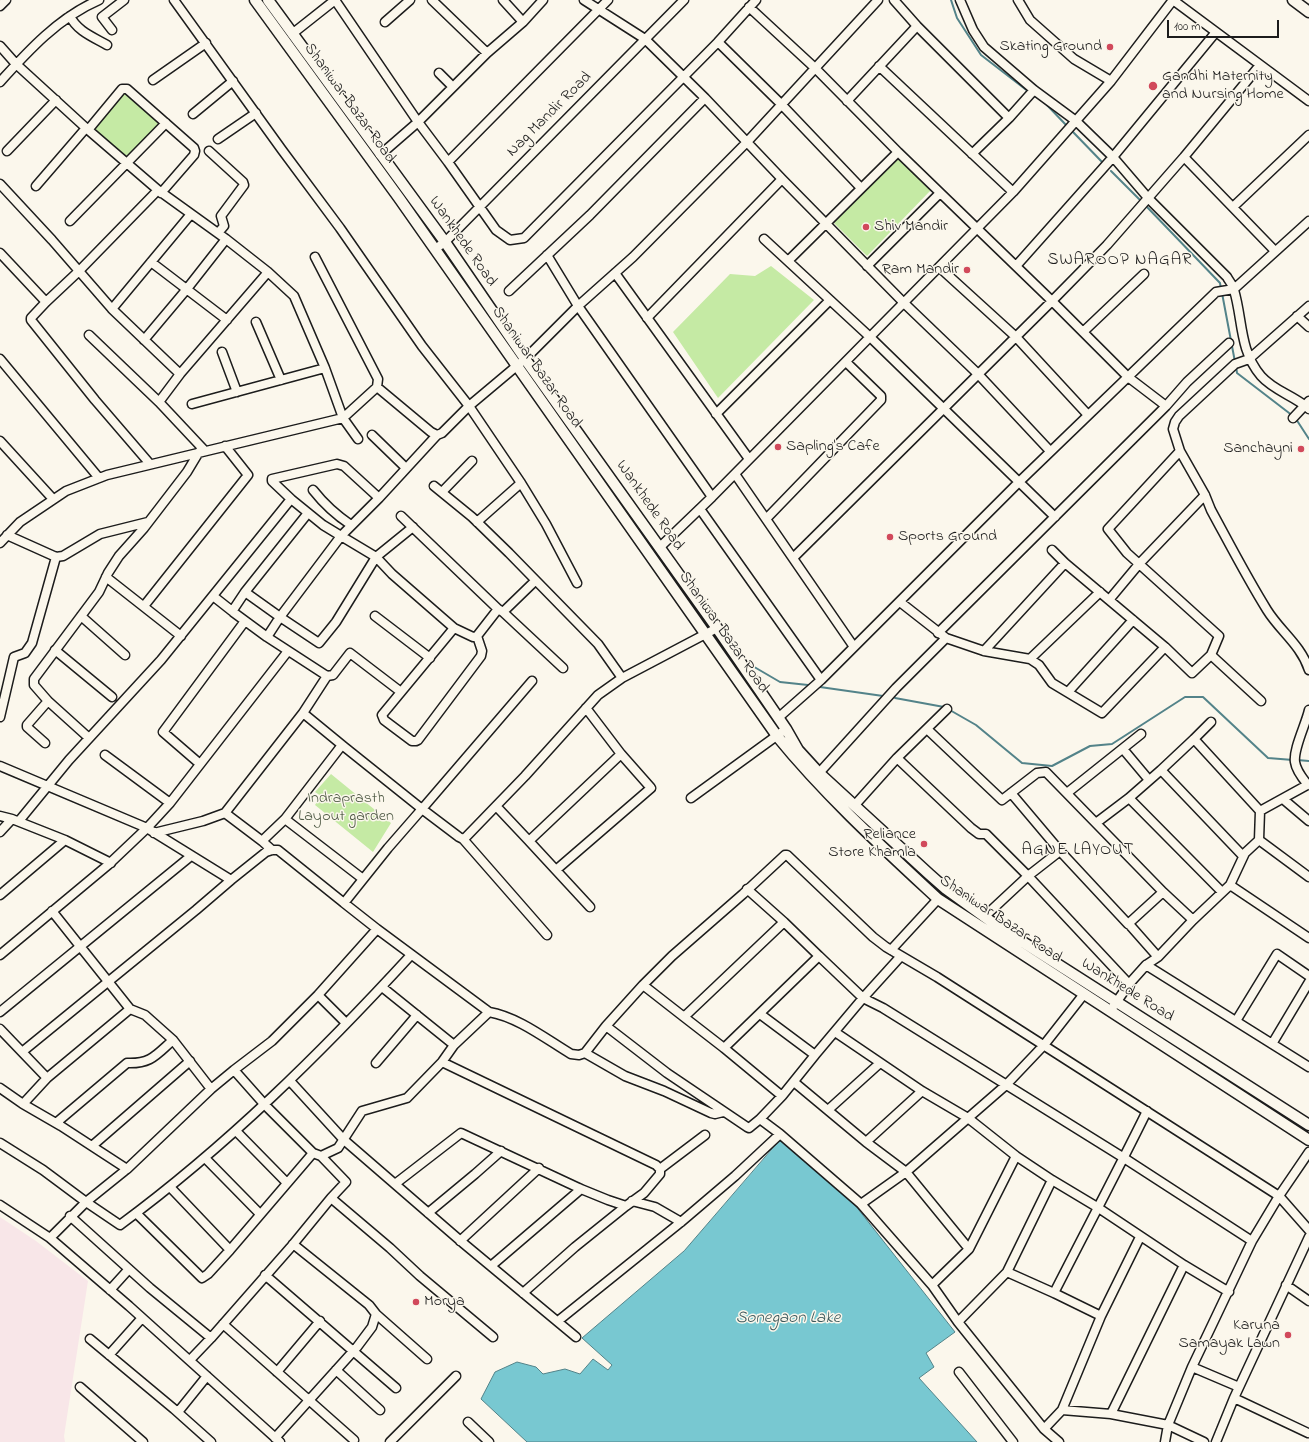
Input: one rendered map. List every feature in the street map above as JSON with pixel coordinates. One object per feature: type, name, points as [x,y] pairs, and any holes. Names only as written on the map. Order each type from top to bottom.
[{"type":"main road","name":"Shaniwar Bazar Road","points":[[255,0],[435,250],[777,736],[802,767],[896,860],[938,899],[1309,1140]]},
{"type":"main road","name":"Wankhede Road","points":[[268,0],[445,242],[525,359],[717,628],[786,729],[798,750],[819,773],[946,889],[984,916],[1309,1125]]},
{"type":"main road","points":[[1293,0],[1309,12]]},
{"type":"street","points":[[0,6],[6,0]]},
{"type":"street","points":[[0,82],[16,64],[55,28],[70,16],[99,0]]},
{"type":"street","points":[[112,30],[102,17],[124,0]]},
{"type":"street","points":[[174,0],[340,228],[422,346],[469,406],[521,483],[546,524],[577,583]]},
{"type":"street","points":[[292,34],[335,0],[418,122],[496,230],[510,240],[524,238],[684,77],[756,0]]},
{"type":"street","points":[[385,22],[410,0]]},
{"type":"street","points":[[432,0],[487,53]]},
{"type":"street","points":[[503,0],[523,22]]},
{"type":"street","points":[[380,155],[418,122],[487,53],[523,22],[543,0]]},
{"type":"street","points":[[584,0],[645,39],[705,98],[867,266],[978,374],[1050,451]]},
{"type":"street","points":[[448,162],[608,0]]},
{"type":"street","name":"Nag Mandir Road","points":[[435,250],[445,242],[684,0]]},
{"type":"street","points":[[267,637],[280,617],[341,536],[379,498],[436,435],[442,433],[469,406],[525,359],[578,306],[638,252],[747,142],[878,0]]},
{"type":"street","points":[[894,0],[917,26],[1009,118]]},
{"type":"street","points":[[960,0],[973,30],[984,47],[1034,90],[1076,121],[1113,157],[1148,199],[1227,277],[1242,338],[1249,359],[1261,377],[1276,389],[1306,406],[1293,418]]},
{"type":"street","points":[[1018,0],[1030,20],[1074,59],[1111,82]]},
{"type":"street","points":[[660,547],[735,474],[1013,192],[1111,82],[1173,0],[1309,101]]},
{"type":"street","points":[[749,7],[815,68],[847,102],[1128,377],[1166,406]]},
{"type":"street","points":[[70,16],[73,24],[79,29],[107,45]]},
{"type":"street","points":[[847,102],[917,26]]},
{"type":"street","points":[[1016,266],[1113,157],[1216,32]]},
{"type":"street","points":[[718,42],[781,104],[861,188]]},
{"type":"street","points":[[153,80],[206,43]]},
{"type":"street","points":[[0,46],[16,64],[87,129],[160,192],[226,239],[268,272],[294,296],[325,368],[343,418],[358,439]]},
{"type":"street","points":[[793,558],[1107,245],[1184,157],[1260,65]]},
{"type":"street","points":[[879,66],[1013,192]]},
{"type":"street","points":[[439,73],[453,87]]},
{"type":"street","points":[[193,114],[233,81]]},
{"type":"street","points":[[36,186],[124,88],[194,148],[194,155],[160,192],[32,316],[32,320],[95,400],[150,464]]},
{"type":"street","points":[[972,154],[1009,118],[1034,90]]},
{"type":"street","points":[[509,291],[590,215],[705,98]]},
{"type":"street","points":[[7,151],[56,100]]},
{"type":"street","points":[[218,139],[256,113]]},
{"type":"street","points":[[70,221],[126,162],[166,123]]},
{"type":"street","points":[[1233,207],[1309,135]]},
{"type":"street","points":[[209,151],[243,182],[244,185],[221,216],[224,226],[218,233]]},
{"type":"street","points":[[788,261],[898,152]]},
{"type":"street","points":[[1184,157],[1275,251]]},
{"type":"street","points":[[647,318],[782,179]]},
{"type":"street","points":[[0,184],[112,309],[180,374]]},
{"type":"street","points":[[867,266],[940,193]]},
{"type":"street","points":[[112,309],[191,214]]},
{"type":"street","points":[[778,718],[821,680],[1050,451],[1216,292],[1230,289],[1309,221]]},
{"type":"street","points":[[144,340],[226,239]]},
{"type":"street","points":[[764,239],[870,337],[1055,517]]},
{"type":"street","points":[[0,253],[46,302]]},
{"type":"street","points":[[547,255],[578,306],[712,497]]},
{"type":"street","points":[[0,543],[20,522],[53,499],[66,491],[99,478],[202,451],[343,418],[376,387],[378,379],[315,257]]},
{"type":"street","points":[[151,262],[227,320]]},
{"type":"street","points":[[939,267],[1016,337],[1088,415]]},
{"type":"street","points":[[159,402],[180,374],[268,272]]},
{"type":"street","points":[[615,273],[749,459]]},
{"type":"street","points":[[1083,332],[1144,274]]},
{"type":"street","points":[[716,414],[830,300]]},
{"type":"street","points":[[1309,306],[1249,359],[1238,363],[1179,416],[1175,422],[1173,430],[1180,451],[1267,611],[1306,659],[1309,670]]},
{"type":"street","points":[[1297,316],[1309,327]]},
{"type":"street","points":[[256,322],[282,380]]},
{"type":"street","points":[[89,335],[159,402],[202,451]]},
{"type":"street","points":[[938,633],[1166,406],[1187,382],[1229,343]]},
{"type":"street","points":[[222,352],[237,392]]},
{"type":"street","points":[[0,359],[99,478]]},
{"type":"street","points":[[766,519],[881,400],[881,396],[846,362]]},
{"type":"street","points":[[192,404],[325,368]]},
{"type":"street","points":[[376,387],[436,435]]},
{"type":"street","points":[[372,435],[406,468]]},
{"type":"street","points":[[0,441],[53,499]]},
{"type":"street","points":[[144,606],[248,475],[225,446]]},
{"type":"street","points":[[89,738],[34,685],[34,679],[99,592],[119,556],[148,522],[202,451]]},
{"type":"street","points":[[1052,550],[1065,563],[1165,647],[1192,673],[1210,654],[1219,636],[1127,553],[1108,529],[1180,451]]},
{"type":"street","points":[[442,492],[472,461]]},
{"type":"street","points":[[379,498],[344,466],[337,464],[272,479],[272,481],[291,499],[323,525],[376,558],[392,574],[454,628],[473,637],[477,636],[501,611],[535,581]]},
{"type":"street","points":[[735,474],[854,647]]},
{"type":"street","points":[[477,522],[521,483]]},
{"type":"street","points":[[434,486],[477,522],[598,644],[622,678]]},
{"type":"street","points":[[313,490],[327,506],[351,525]]},
{"type":"street","points":[[1109,600],[1139,564],[1205,495]]},
{"type":"street","points":[[0,832],[15,820],[48,786],[181,636],[291,499]]},
{"type":"street","points":[[700,509],[821,680]]},
{"type":"street","points":[[232,611],[245,592],[308,513]]},
{"type":"street","points":[[402,516],[563,668]]},
{"type":"street","points":[[7,535],[56,556],[63,556],[100,534],[148,522]]},
{"type":"street","points":[[245,592],[319,643],[336,622],[376,558],[413,527]]},
{"type":"street","points":[[0,717],[14,657],[25,653],[32,643],[56,556]]},
{"type":"street","points":[[984,651],[1065,563]]},
{"type":"street","points":[[106,577],[181,636]]},
{"type":"street","points":[[1030,659],[1100,592]]},
{"type":"street","points":[[213,596],[267,637],[327,676],[333,675],[350,653],[401,692]]},
{"type":"street","points":[[900,602],[946,638],[984,651],[1030,659],[1039,665],[1052,683],[1102,713],[1165,647]]},
{"type":"street","points":[[81,616],[125,655]]},
{"type":"street","points":[[375,616],[430,658]]},
{"type":"street","points":[[1068,692],[1133,620]]},
{"type":"street","points":[[200,764],[163,732],[245,621]]},
{"type":"street","points":[[454,628],[382,715],[382,718],[412,741],[416,741],[481,656],[482,651],[477,636]]},
{"type":"street","points":[[463,839],[496,806],[598,695],[622,678],[717,628]]},
{"type":"street","points":[[819,773],[896,688],[946,638]]},
{"type":"street","points":[[55,650],[112,697]]},
{"type":"street","points":[[0,955],[150,830],[288,651]]},
{"type":"street","points":[[1210,654],[1261,701]]},
{"type":"street","points":[[150,830],[203,821],[225,813],[303,713],[327,676]]},
{"type":"street","points":[[344,903],[532,680]]},
{"type":"street","points":[[45,743],[27,727],[27,725],[48,700]]},
{"type":"street","points":[[556,870],[650,788],[586,708]]},
{"type":"street","points":[[854,806],[897,758],[947,709]]},
{"type":"street","points":[[1260,811],[1308,784],[1302,778],[1295,763],[1297,747],[1301,739],[1309,710]]},
{"type":"street","points":[[303,713],[422,809],[463,839],[547,935]]},
{"type":"street","points":[[1096,823],[1129,798],[1161,770],[1211,722]]},
{"type":"street","points":[[691,798],[786,729]]},
{"type":"street","points":[[927,729],[1002,800],[1037,773],[1046,772],[1163,892],[1193,920]]},
{"type":"street","points":[[1067,793],[1141,734]]},
{"type":"street","points":[[1111,1011],[1129,984],[1146,965],[1158,957],[1193,920],[1230,885],[1243,856],[1259,840],[1260,811],[1194,739]]},
{"type":"street","points":[[262,841],[285,819],[342,745]]},
{"type":"street","points":[[1123,749],[1149,780]]},
{"type":"street","points":[[529,841],[622,754]]},
{"type":"street","points":[[105,755],[170,803]]},
{"type":"street","points":[[897,758],[971,828],[979,834],[986,834],[1028,876],[1129,984]]},
{"type":"street","points":[[0,766],[150,830],[231,880]]},
{"type":"street","points":[[1161,770],[1243,856]]},
{"type":"street","points":[[1011,793],[1060,851],[1158,957]]},
{"type":"street","points":[[1129,798],[1222,892]]},
{"type":"street","points":[[1283,799],[1309,821]]},
{"type":"street","points":[[496,806],[590,907]]},
{"type":"street","points":[[225,813],[272,850]]},
{"type":"street","points":[[0,816],[15,820],[65,840],[111,863]]},
{"type":"street","points":[[285,819],[363,879]]},
{"type":"street","points":[[0,896],[65,840]]},
{"type":"street","points":[[1259,840],[1309,877]]},
{"type":"street","points":[[22,1052],[266,852],[278,850],[377,930],[489,1012],[498,1013],[527,1027],[571,1054],[579,1055],[585,1053],[606,1026],[642,985],[672,956],[783,856],[787,855],[873,937],[891,950],[937,976],[1279,1196],[1309,1230]]},
{"type":"street","points":[[984,916],[1028,876],[1060,851]]},
{"type":"street","points":[[0,1012],[191,856]]},
{"type":"street","points":[[1230,885],[1309,938]]},
{"type":"street","points":[[747,889],[784,922],[863,998],[884,1008],[1252,1240]]},
{"type":"street","points":[[1128,923],[1163,892]]},
{"type":"street","points":[[891,950],[938,899]]},
{"type":"street","points":[[52,911],[130,1009],[145,1015],[173,1040],[211,1090]]},
{"type":"street","points":[[684,1017],[784,922]]},
{"type":"street","points":[[50,1238],[70,1216],[127,1169],[211,1090],[272,1041],[318,995],[377,930]]},
{"type":"street","points":[[1236,1021],[1277,954],[1309,976]]},
{"type":"street","points":[[0,1143],[43,1170],[120,1225],[170,1187],[265,1105],[326,1046],[411,955]]},
{"type":"street","points":[[724,1048],[819,956]]},
{"type":"street","points":[[606,1026],[667,1073],[749,1128],[782,1096],[863,998],[902,956]]},
{"type":"street","points":[[1146,965],[1309,1067]]},
{"type":"street","points":[[1272,1044],[1309,982]]},
{"type":"street","points":[[642,985],[724,1048],[782,1096]]},
{"type":"street","points":[[382,987],[454,1045]]},
{"type":"street","points":[[861,1204],[906,1172],[1006,1085],[1044,1045],[1084,994]]},
{"type":"street","points":[[318,995],[346,1023]]},
{"type":"street","points":[[23,1104],[47,1078],[130,1009]]},
{"type":"street","points":[[321,1156],[338,1148],[362,1111],[407,1098],[442,1062],[454,1045],[489,1012]]},
{"type":"street","points":[[760,1014],[815,1055]]},
{"type":"street","points":[[376,1063],[416,1015]]},
{"type":"street","points":[[0,1029],[47,1078]]},
{"type":"street","points":[[835,1032],[922,1091],[968,1118],[1016,1156],[1052,1180],[1097,1207],[1140,1237],[1228,1292]]},
{"type":"street","points":[[56,1123],[127,1063],[138,1063],[149,1060],[173,1040]]},
{"type":"street","points":[[585,1053],[625,1076],[664,1091],[705,1110],[715,1114],[724,1112]]},
{"type":"street","points":[[92,1146],[190,1061]]},
{"type":"street","points":[[442,1062],[656,1164],[660,1169],[660,1174],[644,1193],[575,1247],[524,1293]]},
{"type":"street","points":[[828,1110],[880,1063]]},
{"type":"street","points":[[190,1360],[211,1338],[346,1182],[321,1156],[313,1153],[265,1105],[234,1070]]},
{"type":"street","points":[[290,1081],[344,1140],[460,1241],[576,1337]]},
{"type":"street","points":[[794,1082],[866,1142],[906,1172],[969,1249]]},
{"type":"street","points":[[0,1088],[127,1169]]},
{"type":"street","points":[[866,1142],[922,1091]]},
{"type":"street","points":[[1054,1293],[1097,1207],[1124,1158],[1146,1111]]},
{"type":"street","points":[[760,1119],[780,1134],[861,1204],[932,1284],[958,1322],[1044,1429],[1059,1442]]},
{"type":"street","points":[[236,1131],[287,1183]]},
{"type":"street","points":[[395,1184],[461,1132],[581,1189],[608,1200],[655,1207],[681,1222]]},
{"type":"street","points":[[558,1321],[736,1176],[780,1134]]},
{"type":"street","points":[[660,1169],[705,1135]]},
{"type":"street","points":[[428,1213],[501,1151]]},
{"type":"street","points":[[1165,1442],[1168,1425],[1192,1367],[1252,1240],[1279,1196],[1309,1152]]},
{"type":"street","points":[[136,1213],[202,1278],[208,1274],[230,1250],[313,1153]]},
{"type":"street","points":[[932,1284],[969,1249],[1016,1156]]},
{"type":"street","points":[[205,1158],[260,1214]]},
{"type":"street","points":[[460,1241],[539,1168]]},
{"type":"street","points":[[958,1322],[1007,1272],[1052,1180]]},
{"type":"street","points":[[170,1187],[230,1250]]},
{"type":"street","points":[[491,1266],[581,1189]]},
{"type":"street","points":[[331,1198],[390,1248],[420,1276],[493,1337]]},
{"type":"street","points":[[0,1205],[50,1238],[190,1360],[278,1440],[309,1400],[354,1351],[372,1327],[376,1314]]},
{"type":"street","points":[[70,1216],[129,1269],[211,1338]]},
{"type":"street","points":[[1044,1429],[1062,1410],[1102,1316],[1140,1237]]},
{"type":"street","points":[[1216,1442],[1239,1387],[1309,1238]]},
{"type":"street","points":[[293,1244],[369,1305],[376,1314],[427,1359]]},
{"type":"street","points":[[1111,1414],[1184,1265]]},
{"type":"street","points":[[110,1290],[129,1269]]},
{"type":"street","points":[[1007,1272],[1102,1316]]},
{"type":"street","points":[[265,1275],[396,1388]]},
{"type":"street","points":[[1286,1285],[1309,1301]]},
{"type":"street","points":[[108,1355],[142,1318]]},
{"type":"street","points":[[277,1372],[320,1321]]},
{"type":"street","points":[[223,1324],[354,1440]]},
{"type":"street","points":[[90,1339],[178,1412],[211,1442]]},
{"type":"street","points":[[1192,1367],[1239,1387]]},
{"type":"street","points":[[336,1370],[380,1410]]},
{"type":"street","points":[[959,1372],[1013,1442]]},
{"type":"street","points":[[178,1412],[207,1376]]},
{"type":"street","points":[[390,1442],[456,1376]]},
{"type":"street","points":[[80,1387],[143,1442]]},
{"type":"street","points":[[1234,1398],[1308,1433]]},
{"type":"street","points":[[1062,1410],[1111,1414],[1168,1425],[1204,1442]]},
{"type":"street","points":[[468,1422],[489,1442]]},
{"type":"shaded area","points":[[0,1217],[36,1241],[88,1281],[64,1436],[65,1442],[0,1442]]},
{"type":"green space","points":[[125,92],[160,123],[130,154],[124,156],[94,129]]},
{"type":"green space","points":[[898,158],[931,190],[867,256],[834,223]]},
{"type":"green space","points":[[771,266],[814,300],[718,398],[673,332],[730,274],[755,276]]},
{"type":"green space","name":"Indraprasth Layout garden","points":[[331,774],[391,823],[373,852],[315,805],[321,796],[315,792]]},
{"type":"water","name":"Sonegaon Lake","points":[[781,1139],[851,1200],[955,1332],[926,1353],[934,1367],[919,1378],[977,1442],[527,1442],[481,1399],[495,1372],[517,1362],[536,1367],[543,1374],[565,1369],[580,1374],[593,1359],[608,1370],[612,1365],[582,1338],[684,1251]]},
{"type":"waterway","points":[[951,0],[957,18],[981,55],[1029,92]]},
{"type":"waterway","points":[[1034,95],[1045,103],[1067,126]]},
{"type":"waterway","points":[[1073,132],[1104,164]]},
{"type":"waterway","points":[[1111,171],[1140,200]]},
{"type":"waterway","points":[[1147,207],[1220,283],[1221,289]]},
{"type":"waterway","points":[[1222,293],[1235,362]]},
{"type":"waterway","points":[[1236,366],[1237,373],[1293,416]]},
{"type":"waterway","points":[[1296,419],[1309,439]]},
{"type":"waterway","points":[[744,661],[780,682],[808,685]]},
{"type":"waterway","points":[[820,687],[883,696]]},
{"type":"waterway","points":[[948,709],[976,725],[1022,763],[1052,766],[1090,746],[1112,744],[1185,697],[1203,697],[1268,758],[1293,760]]},
{"type":"waterway","points":[[895,698],[944,707]]},
{"type":"waterway","points":[[1297,760],[1309,761]]},
{"type":"place","name":"Skating Ground","points":[[1110,47]]},
{"type":"place","name":"Gandhi Maternity and Nursing Home","points":[[1153,86]]},
{"type":"place","name":"Shiv Mandir","points":[[866,227]]},
{"type":"place","name":"Ram Mandir","points":[[967,270]]},
{"type":"place","name":"Sapling's Cafe","points":[[778,447]]},
{"type":"place","name":"Sanchayni","points":[[1301,449]]},
{"type":"place","name":"Sports Ground","points":[[890,537]]},
{"type":"place","name":"Reliance Store Khamla","points":[[924,844]]},
{"type":"place","name":"Morya","points":[[416,1302]]},
{"type":"place","name":"Karuna Samayak Lawn","points":[[1288,1335]]},
{"type":"district","name":"SWAROOP NAGAR","points":[[1120,261]]},
{"type":"district","name":"AGNE LAYOUT","points":[[1078,851]]}]
